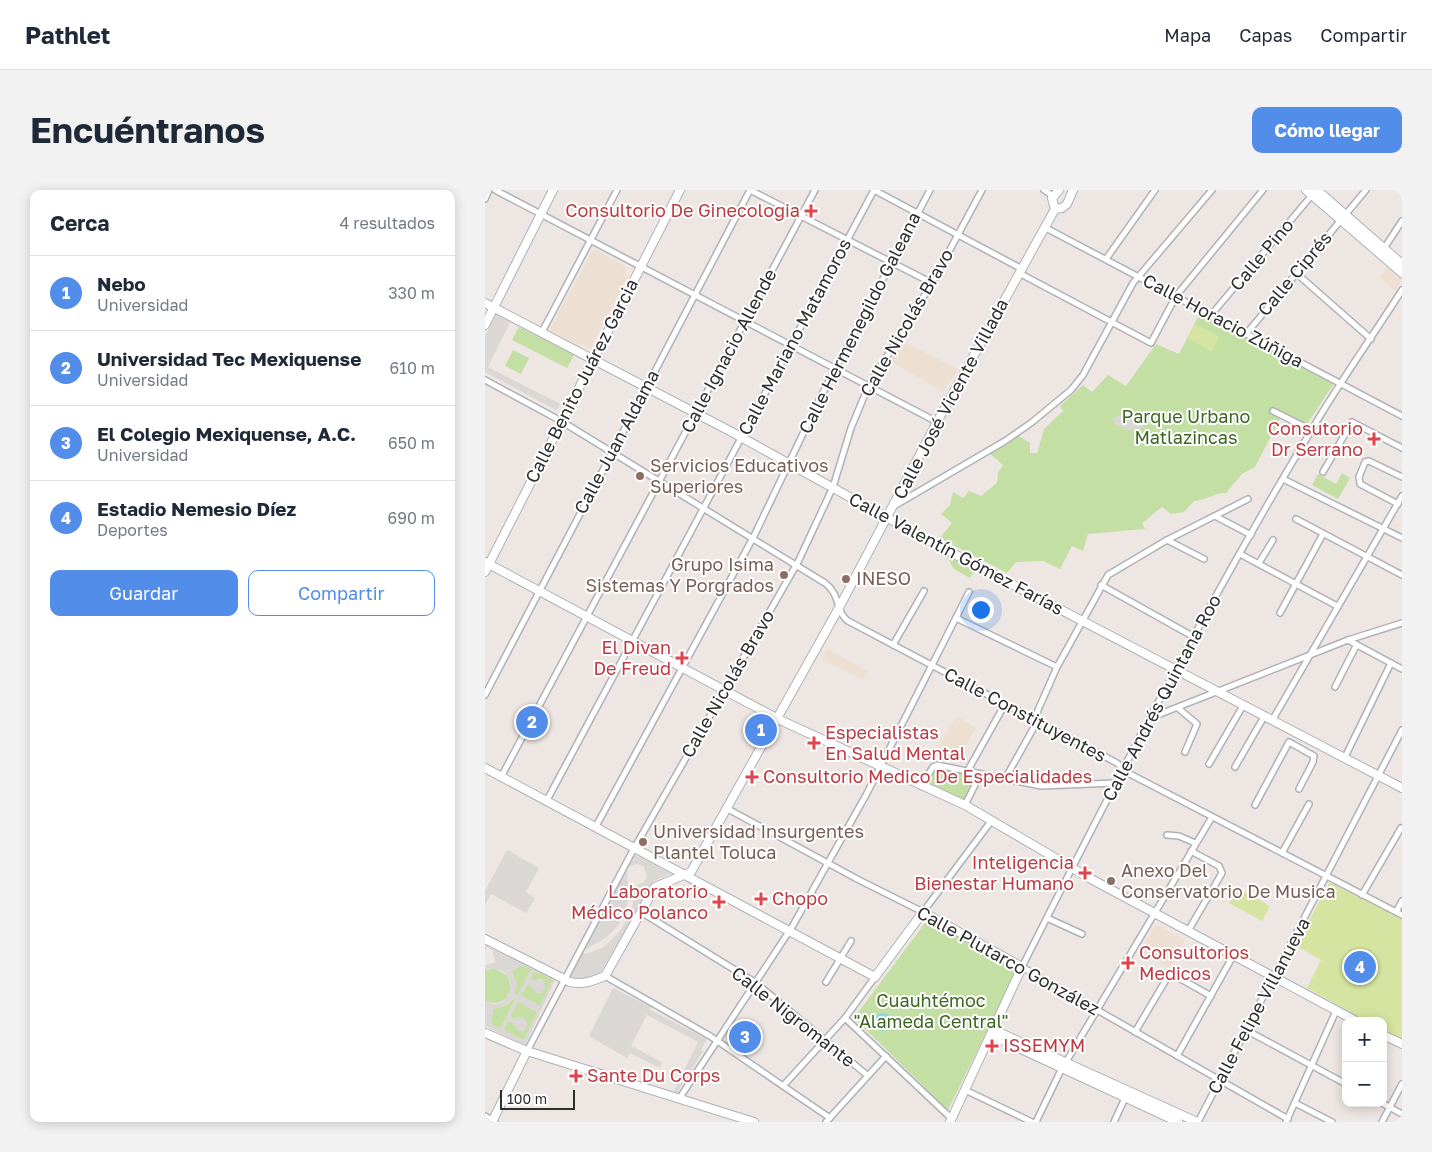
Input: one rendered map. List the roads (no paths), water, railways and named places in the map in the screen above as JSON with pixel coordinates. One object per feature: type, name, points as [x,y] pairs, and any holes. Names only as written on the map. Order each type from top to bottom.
[{"type":"main road","points":[[485,325],[553,190]]},
{"type":"main road","name":"Calle Benito Juárez Garcia","points":[[485,572],[487,563],[680,190]]},
{"type":"main road","points":[[1055,209],[1052,201],[1062,192]]},
{"type":"main road","name":"Calle José Vicente Villada","points":[[684,875],[693,870],[840,606],[937,422],[1044,227],[1055,209],[1065,206],[1062,192]]},
{"type":"main road","points":[[1312,192],[1382,252],[1402,273]]},
{"type":"main road","points":[[1382,252],[1402,264]]},
{"type":"main road","name":"Calle Valentín Gómez Farías","points":[[485,303],[594,358],[887,518],[1081,621],[1245,704],[1402,788]]},
{"type":"main road","points":[[487,563],[776,718],[880,768],[965,805],[1071,868],[1347,1017]]},
{"type":"main road","points":[[485,768],[875,976],[923,912]]},
{"type":"main road","points":[[485,938],[563,979],[583,984],[605,976],[657,886],[684,875]]},
{"type":"main road","name":"Calle Plutarco González","points":[[923,912],[1023,967]]},
{"type":"main road","name":"Calle Andrés Quintana Roo","points":[[951,1120],[1023,967]]},
{"type":"main road","points":[[992,1032],[1178,1122]]},
{"type":"main road","points":[[485,1033],[527,1051],[679,1098],[730,1119],[754,1122]]},
{"type":"main road","points":[[1387,1037],[1402,1044]]},
{"type":"main road","name":"Calle Nicolás Bravo","points":[[494,1122],[527,1051]]},
{"type":"main road","points":[[1064,1066],[1198,1122]]},
{"type":"street","points":[[485,199],[489,190]]},
{"type":"street","points":[[495,190],[790,347],[937,422]]},
{"type":"street","points":[[542,332],[617,190]]},
{"type":"street","points":[[750,190],[932,283]]},
{"type":"street","name":"Calle Juan Aldama","points":[[485,695],[750,190]]},
{"type":"street","name":"Calle Ignacio Allende","points":[[501,777],[815,190]]},
{"type":"street","points":[[874,190],[958,235],[1146,342],[1152,341],[1175,296],[1263,190]]},
{"type":"street","name":"Calle Mariano Matamoros","points":[[547,802],[874,190]]},
{"type":"street","name":"Calle Hermenegildo Galeana","points":[[595,828],[752,539],[788,463],[890,262],[930,190]]},
{"type":"street","name":"Calle Nicolás Bravo","points":[[527,1051],[563,979],[634,849],[796,566],[833,487],[851,428],[868,387],[932,283],[982,190]]},
{"type":"street","points":[[1044,190],[1062,192]]},
{"type":"street","points":[[1106,259],[1155,190]]},
{"type":"street","points":[[894,506],[1005,441],[1031,423],[1071,390],[1095,353],[1133,283],[1212,190]]},
{"type":"street","name":"Calle Ciprés","points":[[1246,334],[1366,190]]},
{"type":"street","name":"Calle Pino","points":[[1211,315],[1312,192]]},
{"type":"street","points":[[1382,252],[1402,221]]},
{"type":"street","name":"Calle Horacio Zúñiga","points":[[1044,227],[1343,383],[1402,416]]},
{"type":"street","points":[[1296,273],[1371,338]]},
{"type":"street","name":"Calle Andrés Quintana Roo","points":[[1023,967],[1071,868],[1149,718],[1240,554],[1311,430],[1402,290]]},
{"type":"street","name":"Calle Constituyentes","points":[[485,380],[561,421],[832,589],[845,618],[1117,763],[1123,769],[1212,817],[1399,914]]},
{"type":"street","points":[[1273,411],[1311,430]]},
{"type":"street","points":[[1323,472],[1352,422],[1402,448]]},
{"type":"street","points":[[1398,504],[1360,484],[1359,477],[1365,462],[1370,461],[1402,478]]},
{"type":"street","points":[[1283,479],[1402,538]]},
{"type":"street","points":[[1273,719],[1402,496]]},
{"type":"street","points":[[1005,779],[1036,720],[1057,667],[1108,574],[1167,540],[1248,500]]},
{"type":"street","points":[[1215,516],[1251,535]]},
{"type":"street","points":[[1296,519],[1402,575]]},
{"type":"street","points":[[1280,613],[1323,534]]},
{"type":"street","points":[[1167,540],[1204,559]]},
{"type":"street","points":[[1259,563],[1273,540]]},
{"type":"street","points":[[1240,554],[1337,606]]},
{"type":"street","points":[[1101,586],[1195,637]]},
{"type":"street","points":[[893,645],[923,591]]},
{"type":"street","points":[[679,1098],[790,931],[880,768],[969,592]]},
{"type":"street","points":[[956,618],[1057,667]]},
{"type":"street","points":[[1149,718],[1348,640],[1402,623]]},
{"type":"street","points":[[1348,640],[1356,646],[1402,669]]},
{"type":"street","points":[[1335,687],[1356,646]]},
{"type":"street","points":[[1345,757],[1391,664]]},
{"type":"street","points":[[967,772],[1005,704]]},
{"type":"street","points":[[1209,764],[1245,704]]},
{"type":"street","points":[[1178,708],[1197,724],[1185,752]]},
{"type":"street","points":[[1235,766],[1265,715]]},
{"type":"street","name":"Calle Felipe Villanueva","points":[[1198,1122],[1402,730]]},
{"type":"street","points":[[1300,746],[1305,736]]},
{"type":"street","points":[[1255,805],[1288,744],[1292,742],[1311,753],[1314,758],[1299,789]]},
{"type":"street","points":[[921,786],[936,765],[980,775],[1057,787],[1116,783]]},
{"type":"street","points":[[965,805],[980,775]]},
{"type":"street","points":[[1282,853],[1309,804]]},
{"type":"street","name":"Calle Plutarco González","points":[[726,808],[827,864],[923,912]]},
{"type":"street","points":[[1036,1122],[1064,1066],[1212,817]]},
{"type":"street","points":[[923,912],[992,820]]},
{"type":"street","points":[[1362,895],[1401,828]]},
{"type":"street","points":[[1167,835],[1179,836],[1195,843]]},
{"type":"street","points":[[1188,931],[1222,873],[1219,866],[1191,851]]},
{"type":"street","points":[[1399,914],[1402,901]]},
{"type":"street","name":"Calle Nigromante","points":[[641,912],[756,983],[867,1075]]},
{"type":"street","points":[[1047,918],[1082,934]]},
{"type":"street","points":[[826,982],[851,940]]},
{"type":"street","points":[[1177,1056],[1233,956]]},
{"type":"street","name":"Calle Plutarco González","points":[[1023,967],[1287,1121]]},
{"type":"street","points":[[1135,1032],[1168,974],[1173,974],[1211,996]]},
{"type":"street","points":[[605,976],[717,1041],[783,1086],[828,1120],[886,1056]]},
{"type":"street","points":[[783,1086],[826,1041],[875,976]]},
{"type":"street","points":[[1287,1121],[1336,1011]]},
{"type":"street","points":[[845,1018],[951,1120]]},
{"type":"street","points":[[1246,1030],[1342,1082]]},
{"type":"street","points":[[1382,1122],[1402,1084]]},
{"type":"street","points":[[965,1090],[1032,1122]]},
{"type":"street","points":[[1114,1122],[1125,1098]]},
{"type":"street","points":[[1295,1103],[1332,1122]]},
{"type":"street","points":[[1389,1107],[1402,1114]]},
{"type":"street","points":[[485,1116],[494,1122]]},
{"type":"water","points":[[883,1013],[889,1016],[892,1022],[889,1028],[883,1031],[877,1028],[874,1022],[877,1016]]},
{"type":"place","name":"Consultorio De Ginecologia","points":[[811,211]]},
{"type":"place","name":"Consutorio Dr Serrano","points":[[1374,439]]},
{"type":"place","name":"Servicios Educativos Superiores","points":[[640,476]]},
{"type":"place","name":"Grupo Isima Sistemas Y Porgrados","points":[[784,575]]},
{"type":"place","name":"INESO","points":[[846,579]]},
{"type":"place","name":"El Divan De Freud","points":[[682,658]]},
{"type":"place","name":"Universidad Tec Mexiquense","points":[[532,722]]},
{"type":"place","name":"Nebo","points":[[761,730]]},
{"type":"place","name":"Especialistas En Salud Mental","points":[[814,743]]},
{"type":"place","name":"Consultorio Medico De Especialidades","points":[[752,777]]},
{"type":"place","name":"Universidad Insurgentes Plantel Toluca","points":[[643,842]]},
{"type":"place","name":"Inteligencia Bienestar Humano","points":[[1085,873]]},
{"type":"place","name":"Anexo Del Conservatorio De Musica","points":[[1111,881]]},
{"type":"place","name":"Chopo","points":[[761,899]]},
{"type":"place","name":"Laboratorio Médico Polanco","points":[[719,902]]},
{"type":"place","name":"Consultorios Medicos","points":[[1128,963]]},
{"type":"place","name":"Estadio Nemesio Díez","points":[[1360,967]]},
{"type":"place","name":"El Colegio Mexiquense, A.C.","points":[[745,1037]]},
{"type":"place","name":"ISSEMYM","points":[[992,1046]]},
{"type":"place","name":"Sante Du Corps","points":[[576,1076]]},
{"type":"park label","name":"Parque Urbano Matlazincas","points":[[1186,427]]},
{"type":"park label","name":"Cuauhtémoc \"Alameda Central\"","points":[[931,1011]]}]
